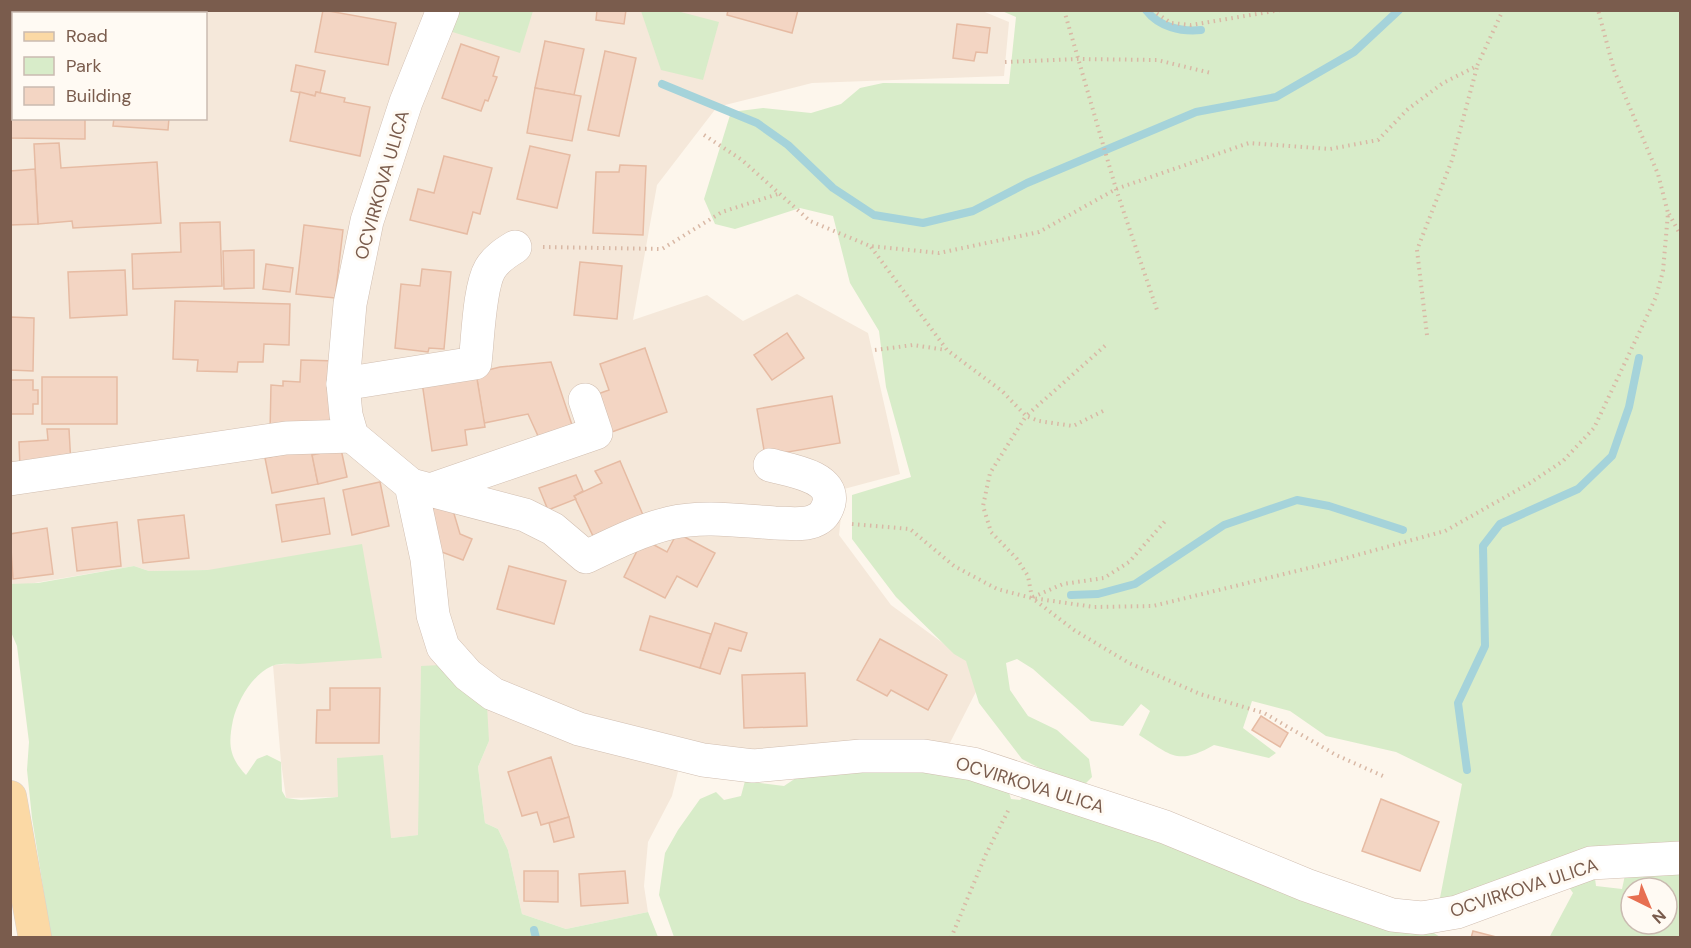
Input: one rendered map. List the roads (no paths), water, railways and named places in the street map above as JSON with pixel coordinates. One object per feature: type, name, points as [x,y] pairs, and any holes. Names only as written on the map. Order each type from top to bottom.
[{"type":"main road","points":[[10,797],[34,938]]},
{"type":"street","name":"OCVIRKOVA ULICA","points":[[352,436],[346,415],[343,384],[350,304],[368,221],[406,102],[442,10]]},
{"type":"street","points":[[343,384],[475,363],[485,282],[500,256],[515,247]]},
{"type":"street","points":[[420,488],[596,433],[585,400]]},
{"type":"street","points":[[10,479],[286,438],[352,436],[420,488],[525,515],[553,528],[586,557],[632,536],[672,522],[700,520],[797,524],[815,521],[826,511],[830,499],[826,487],[816,478],[770,465]]},
{"type":"street","name":"OCVIRKOVA ULICA","points":[[420,488],[433,615],[440,639],[454,661],[493,694],[579,729],[703,760],[753,766],[861,756],[924,756],[973,764],[1165,827],[1306,885],[1392,915],[1422,918],[1457,912],[1590,863],[1680,858]]},
{"type":"waterway","points":[[1146,10],[1157,21],[1171,27],[1201,30]]},
{"type":"waterway","points":[[662,84],[757,123],[788,145],[833,188],[874,215],[923,223],[973,211],[1027,183],[1196,112],[1276,97],[1354,52],[1399,10]]},
{"type":"waterway","points":[[1467,770],[1458,703],[1485,646],[1483,546],[1500,524],[1578,489],[1612,456],[1629,407],[1639,358]]},
{"type":"waterway","points":[[1071,595],[1098,594],[1135,584],[1224,525],[1297,500],[1329,506],[1403,530]]},
{"type":"waterway","points":[[534,930],[536,938]]}]
